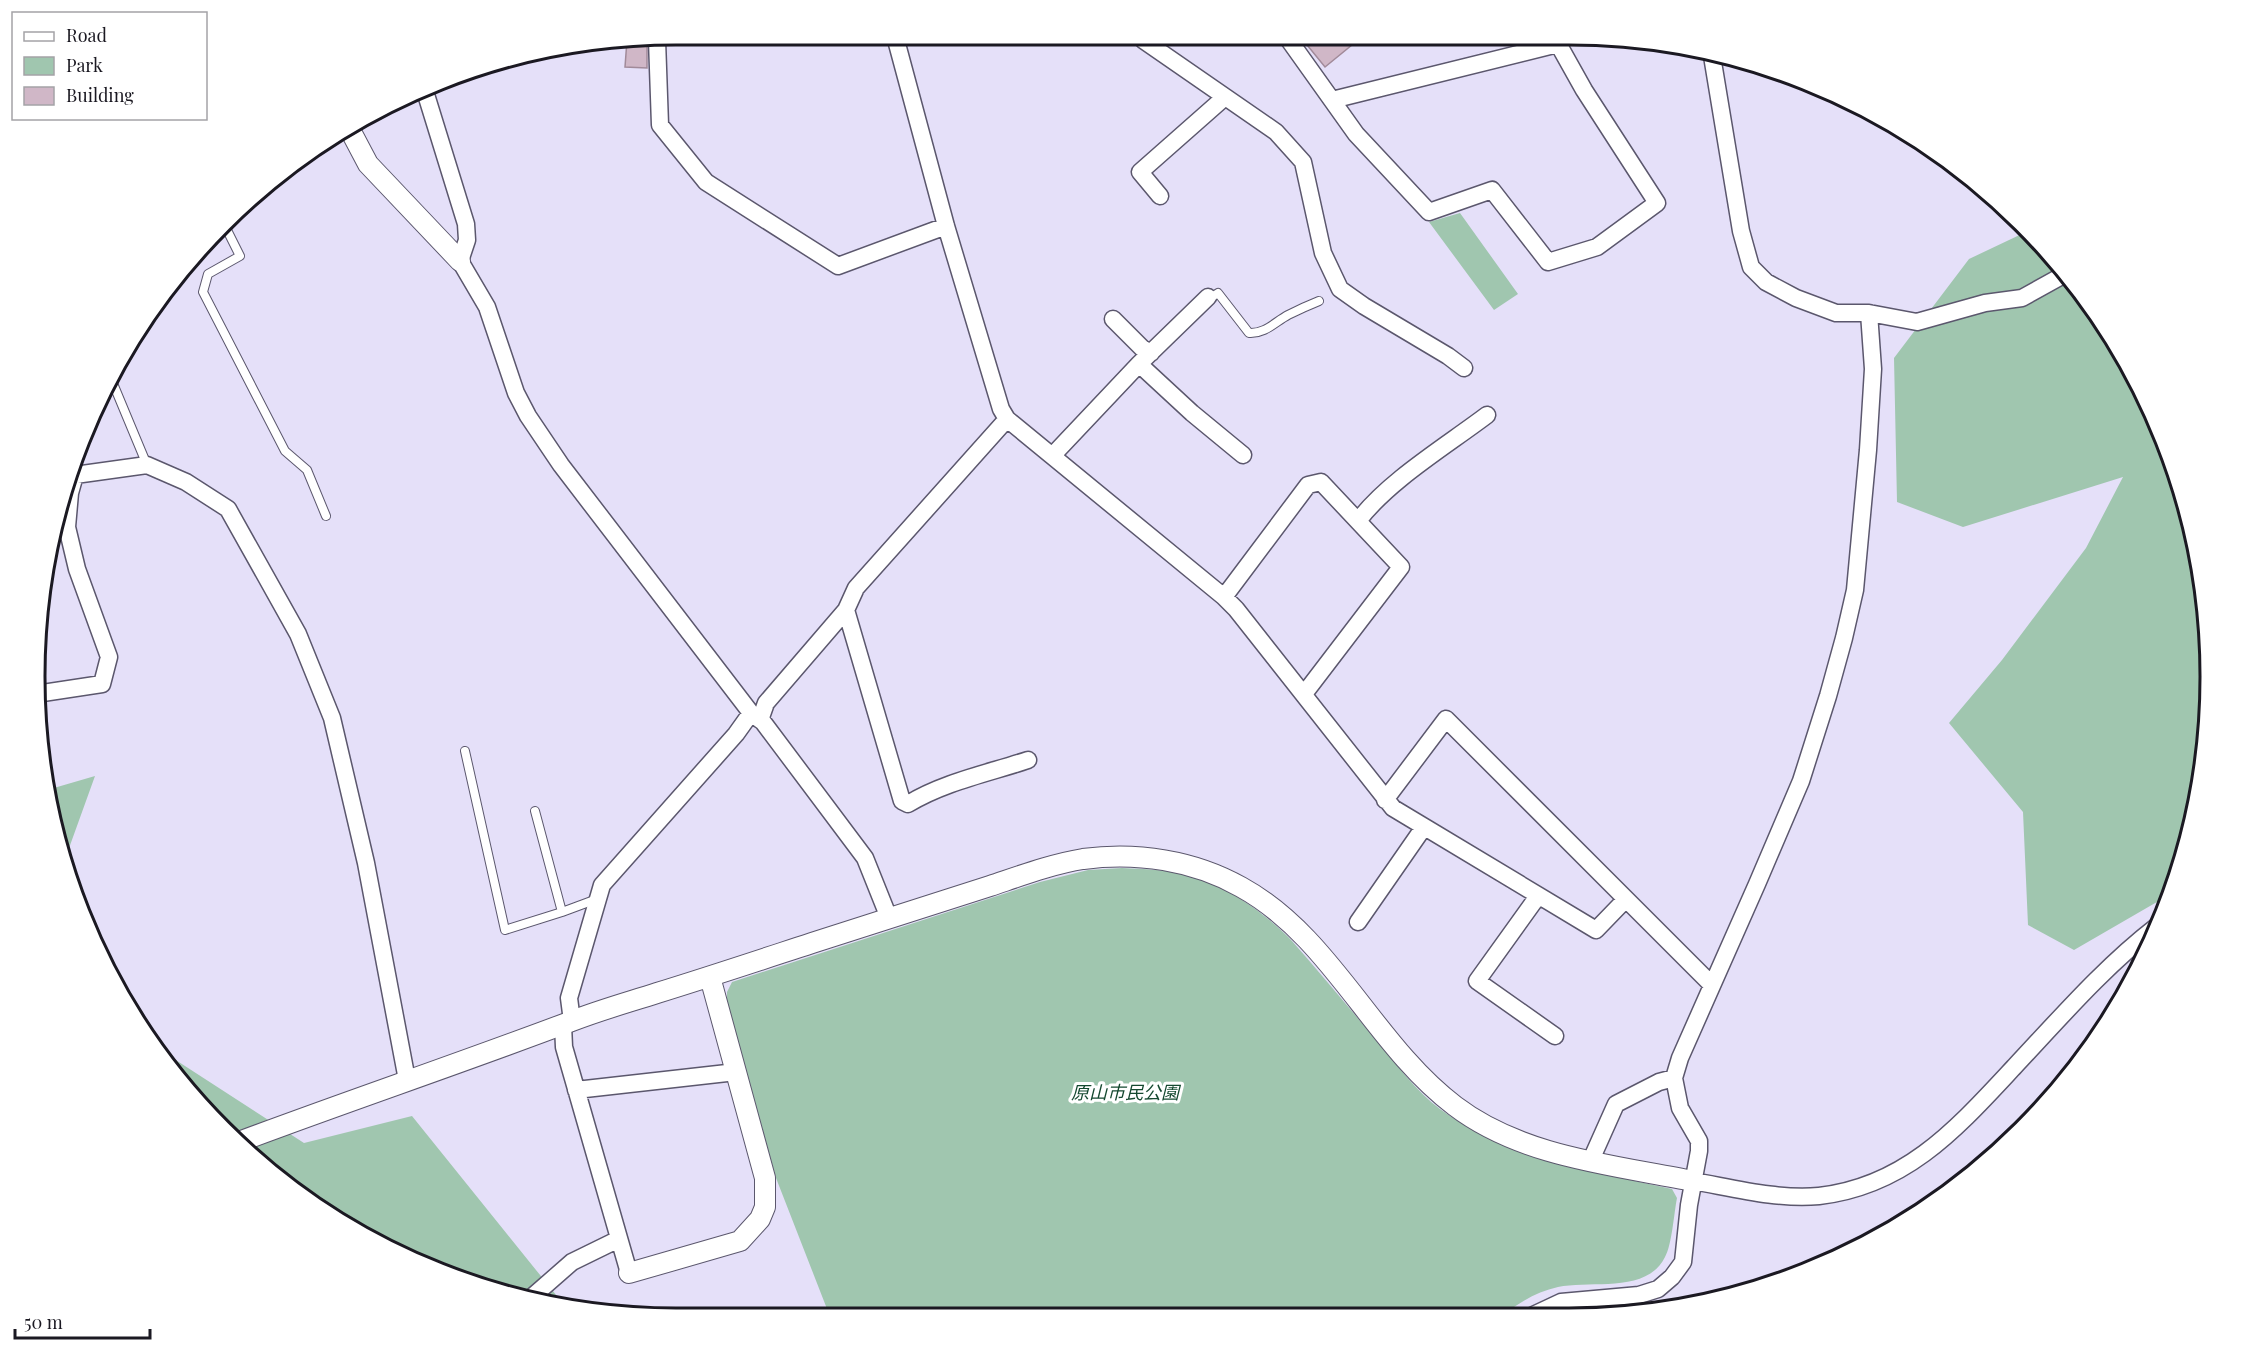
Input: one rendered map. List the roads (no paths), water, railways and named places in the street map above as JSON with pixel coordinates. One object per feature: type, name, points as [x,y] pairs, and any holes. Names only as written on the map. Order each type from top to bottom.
[{"type":"street","points":[[657,45],[660,125],[706,182],[838,266],[946,226]]},
{"type":"street","points":[[897,45],[946,226],[1001,410],[1007,419],[1224,597],[1304,694],[1393,808],[1596,930],[1626,899]]},
{"type":"street","points":[[1150,45],[1276,132],[1303,162],[1323,253],[1340,289],[1464,368]]},
{"type":"street","points":[[1293,45],[1356,134],[1429,212],[1491,190],[1548,262],[1597,247],[1658,203],[1584,90],[1559,45]]},
{"type":"street","points":[[1332,100],[1545,45]]},
{"type":"street","points":[[1713,62],[1741,231],[1751,267],[1766,282],[1797,298],[1836,313],[1869,313],[1917,322],[1984,303],[2022,298],[2058,278]]},
{"type":"street","points":[[427,97],[466,224],[467,240],[460,261]]},
{"type":"street","points":[[1160,196],[1140,172],[1225,97]]},
{"type":"street","points":[[353,135],[368,164],[460,261],[487,307],[516,393],[528,416],[561,465],[860,851],[889,918]]},
{"type":"street","points":[[1053,455],[1145,358],[1208,297]]},
{"type":"street","points":[[1548,1308],[1561,1302],[1639,1296],[1658,1289],[1672,1277],[1683,1262],[1699,1141],[1680,1108],[1674,1078],[1680,1058],[1801,781],[1828,696],[1855,590],[1874,369],[1869,313]]},
{"type":"street","points":[[1113,319],[1142,348],[1145,358],[1192,413],[1243,455]]},
{"type":"street","points":[[1358,521],[1385,491],[1487,415]]},
{"type":"street","points":[[710,977],[765,1178],[765,1206],[760,1219],[740,1241],[629,1273],[564,1047],[569,998],[602,885],[736,734],[755,716],[846,610],[856,588],[1007,419]]},
{"type":"street","points":[[80,470],[147,465],[186,482],[228,509],[298,634],[332,718],[366,863],[407,1080]]},
{"type":"street","points":[[1224,597],[1308,485],[1321,482],[1401,567],[1304,694]]},
{"type":"street","points":[[45,693],[102,684],[109,657],[77,569],[67,527],[69,507]]},
{"type":"street","points":[[846,610],[902,801],[908,804],[954,784],[1028,760]]},
{"type":"street","points":[[1385,800],[1446,719],[1712,985]]},
{"type":"street","points":[[1358,922],[1424,827]]},
{"type":"street","points":[[247,1139],[568,1023],[889,918],[1051,867],[1081,860],[1135,857],[1191,865],[1240,886],[1281,914],[1322,956],[1383,1033],[1426,1080],[1451,1104],[1497,1132],[1547,1150],[1693,1181],[1766,1193],[1819,1196],[1867,1184],[1911,1164],[1933,1149],[1965,1120],[2115,963],[2143,938]]},
{"type":"street","points":[[1538,896],[1478,981],[1555,1036]]},
{"type":"street","points":[[576,1090],[736,1072]]},
{"type":"street","points":[[1591,1160],[1616,1104],[1659,1082],[1674,1078]]},
{"type":"street","points":[[537,1292],[572,1262],[619,1239]]},
{"type":"lane","points":[[228,232],[240,256],[208,274],[203,292],[285,451],[308,470],[326,516]]},
{"type":"lane","points":[[1208,297],[1218,293],[1250,333],[1265,330],[1286,316],[1319,301]]},
{"type":"lane","points":[[115,388],[147,465]]},
{"type":"lane","points":[[465,751],[505,930],[597,898]]},
{"type":"lane","points":[[535,811],[562,912]]},
{"type":"park label","name":"原山市民公園","points":[[1125,1092]]}]
